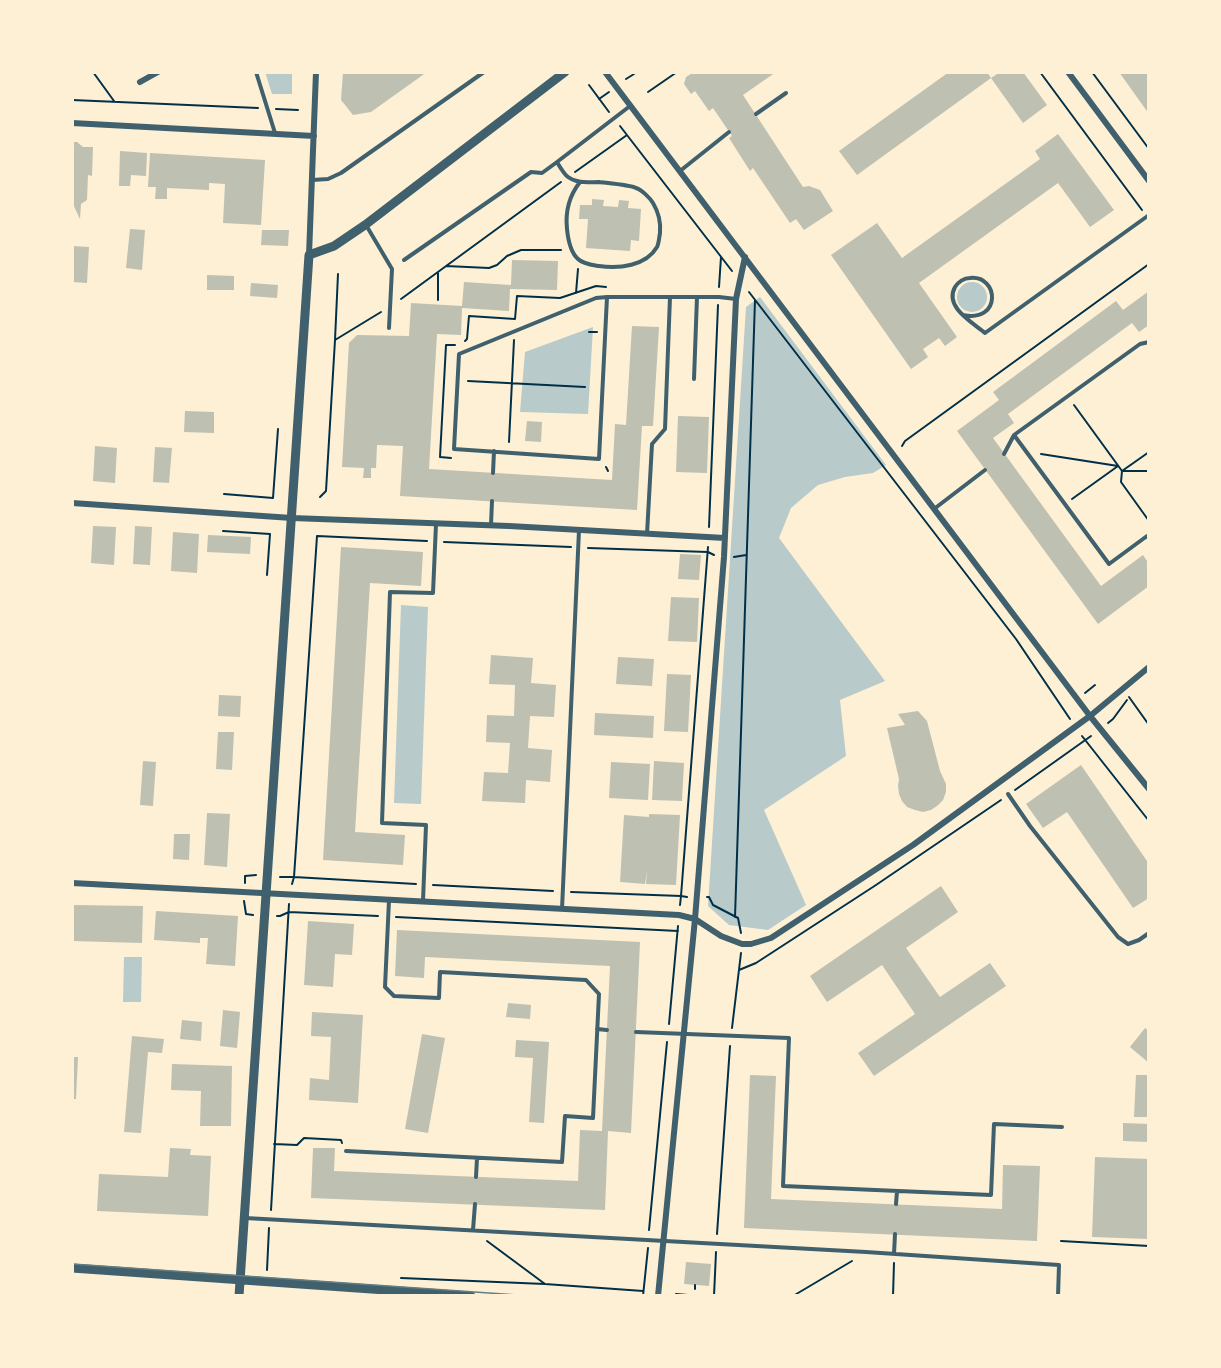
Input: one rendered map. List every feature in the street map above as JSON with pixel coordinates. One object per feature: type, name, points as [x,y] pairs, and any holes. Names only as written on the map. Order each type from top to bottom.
[{"type":"street","points":[[140,82],[158,72]]},
{"type":"street","points":[[239,1296],[309,255],[316,72]]},
{"type":"street","points":[[309,255],[334,246],[365,225],[565,72]]},
{"type":"street","points":[[605,72],[1090,716],[1149,789]]},
{"type":"street","points":[[1068,72],[1149,181]]},
{"type":"street","points":[[72,123],[314,136]]},
{"type":"street","points":[[658,1296],[685,1034],[724,557],[736,299],[745,257]]},
{"type":"street","points":[[72,503],[292,518],[491,525],[725,538]]},
{"type":"street","points":[[72,882],[679,915],[695,919],[721,936],[742,944],[751,944],[771,938],[913,845],[1090,716],[1149,667]]},
{"type":"street","points":[[72,1268],[471,1296]]},
{"type":"lane","points":[[256,72],[275,133]]},
{"type":"lane","points":[[311,180],[328,179],[341,173],[484,72]]},
{"type":"lane","points":[[756,114],[786,93]]},
{"type":"lane","points":[[404,260],[531,172],[542,173],[631,106]]},
{"type":"lane","points":[[680,171],[729,132]]},
{"type":"lane","points":[[558,162],[567,177],[580,182],[602,182],[636,188],[651,199],[661,226],[659,245],[652,254],[642,261],[608,267],[578,260],[572,250],[567,230],[567,210],[570,198],[580,182]]},
{"type":"lane","points":[[963,315],[974,317],[985,313],[991,304],[992,292],[986,282],[976,277],[965,278],[956,285],[952,296],[954,307],[963,315],[985,333],[1148,216]]},
{"type":"lane","points":[[365,225],[392,269],[389,328]]},
{"type":"lane","points":[[607,297],[599,459],[454,449],[459,354],[596,298],[607,297],[719,297],[736,299]]},
{"type":"lane","points":[[647,534],[652,444],[664,429],[670,297]]},
{"type":"lane","points":[[694,379],[697,297]]},
{"type":"lane","points":[[1004,454],[1014,435],[1140,344],[1149,342]]},
{"type":"lane","points":[[1014,435],[1108,564],[1147,536],[1149,539]]},
{"type":"lane","points":[[493,473],[494,451]]},
{"type":"lane","points":[[934,509],[985,470]]},
{"type":"lane","points":[[491,525],[492,501]]},
{"type":"lane","points":[[423,901],[426,825],[382,823],[390,592],[433,593],[436,523]]},
{"type":"lane","points":[[562,909],[579,530]]},
{"type":"lane","points":[[1008,794],[1030,826],[1118,937],[1128,944],[1149,933]]},
{"type":"lane","points":[[346,1151],[562,1162],[564,1116],[593,1118],[599,994],[586,980],[440,972],[439,998],[394,996],[385,987],[389,899]]},
{"type":"lane","points":[[597,1029],[607,1030]]},
{"type":"lane","points":[[636,1032],[789,1038],[783,1186],[992,1195],[994,1124],[1062,1127]]},
{"type":"lane","points":[[476,1177],[477,1158]]},
{"type":"lane","points":[[896,1204],[897,1191]]},
{"type":"lane","points":[[473,1231],[475,1204]]},
{"type":"lane","points":[[245,1218],[866,1252],[1059,1265],[1058,1296]]},
{"type":"lane","points":[[894,1254],[895,1234]]},
{"type":"path","points":[[93,72],[114,102]]},
{"type":"path","points":[[648,92],[677,72]]},
{"type":"path","points":[[1040,72],[1148,216]]},
{"type":"path","points":[[1092,72],[1149,149]]},
{"type":"path","points":[[627,79],[634,74]]},
{"type":"path","points":[[589,85],[1016,639],[1075,727],[1149,821]]},
{"type":"path","points":[[599,99],[610,91]]},
{"type":"path","points":[[72,100],[298,110]]},
{"type":"path","points":[[335,340],[390,306],[627,135]]},
{"type":"path","points":[[446,266],[489,268],[521,250],[572,250]]},
{"type":"path","points":[[294,877],[562,892],[681,896],[708,552],[721,257]]},
{"type":"path","points":[[576,293],[578,260]]},
{"type":"path","points":[[902,446],[905,441],[1149,264]]},
{"type":"path","points":[[438,272],[438,300]]},
{"type":"path","points":[[320,497],[326,491],[338,274]]},
{"type":"path","points":[[508,452],[517,296],[560,298],[596,286],[607,286]]},
{"type":"path","points":[[714,1296],[731,1035],[742,944],[737,917],[755,300]]},
{"type":"path","points":[[463,343],[467,339],[469,316],[515,319]]},
{"type":"path","points":[[451,458],[440,457],[446,345],[458,345]]},
{"type":"path","points":[[444,380],[585,387]]},
{"type":"path","points":[[1068,396],[1122,471]]},
{"type":"path","points":[[224,494],[273,498],[278,429]]},
{"type":"path","points":[[1026,452],[1118,466]]},
{"type":"path","points":[[1149,452],[1122,471],[1120,482],[1149,521]]},
{"type":"path","points":[[878,461],[885,459]]},
{"type":"path","points":[[599,466],[606,466],[608,471]]},
{"type":"path","points":[[1064,504],[1118,466]]},
{"type":"path","points":[[1122,471],[1149,471]]},
{"type":"path","points":[[223,531],[270,534],[267,575]]},
{"type":"path","points":[[266,1282],[290,894],[294,877],[317,536],[708,552],[724,557],[746,555]]},
{"type":"path","points":[[1129,697],[1149,725]]},
{"type":"path","points":[[289,912],[678,931]]},
{"type":"path","points":[[274,1144],[297,1145],[304,1138],[340,1140],[346,1151]]},
{"type":"path","points":[[473,1231],[545,1284]]},
{"type":"path","points":[[1061,1241],[1149,1246]]},
{"type":"path","points":[[793,1296],[866,1252]]},
{"type":"path","points":[[893,1296],[894,1254]]},
{"type":"path","points":[[394,1278],[545,1284],[643,1291]]},
{"type":"path","points":[[676,1294],[699,1296]]},
{"type":"shaded area","points":[[265,72],[292,72],[292,94],[272,94]]},
{"type":"shaded area","points":[[972,282],[983,286],[987,297],[983,308],[972,312],[961,308],[957,297],[961,286]]},
{"type":"shaded area","points":[[760,297],[886,465],[873,473],[845,477],[818,485],[791,508],[779,538],[885,681],[840,700],[846,756],[764,810],[806,905],[768,930],[729,925],[708,906],[746,307]]},
{"type":"shaded area","points":[[593,327],[588,414],[520,412],[525,352]]},
{"type":"shaded area","points":[[401,605],[428,607],[421,804],[394,803]]},
{"type":"shaded area","points":[[124,957],[142,957],[141,1002],[123,1002]]},
{"type":"building","points":[[343,72],[427,72],[371,112],[353,115],[341,100]]},
{"type":"building","points":[[694,72],[699,74],[702,72],[776,72],[743,95],[803,187],[809,186],[820,190],[833,211],[804,230],[796,219],[790,223],[753,168],[750,171],[729,138],[732,136],[713,108],[709,111],[695,91],[691,94],[684,84],[686,77]]},
{"type":"building","points":[[949,72],[987,72],[991,78],[857,175],[839,151]]},
{"type":"building","points":[[1000,72],[1023,72],[1047,105],[1023,123],[991,78]]},
{"type":"building","points":[[1119,72],[1149,72],[1149,114]]},
{"type":"building","points":[[1058,134],[1114,210],[1090,227],[1058,183],[919,283],[957,337],[945,346],[939,338],[923,349],[928,357],[911,369],[831,255],[877,223],[902,258],[1040,159],[1035,151]]},
{"type":"building","points":[[72,142],[77,142],[83,147],[93,147],[92,176],[88,175],[87,200],[81,204],[80,219],[72,202]]},
{"type":"building","points":[[120,151],[147,153],[146,176],[131,175],[130,186],[119,186]]},
{"type":"building","points":[[150,153],[265,160],[261,225],[223,223],[225,184],[209,183],[209,190],[167,188],[167,199],[155,199],[156,187],[148,187]]},
{"type":"building","points":[[592,199],[604,200],[603,206],[618,207],[619,200],[629,201],[628,208],[641,209],[639,241],[631,240],[630,251],[586,248],[588,219],[579,219],[580,205],[592,205]]},
{"type":"building","points":[[130,229],[145,230],[142,270],[126,268]]},
{"type":"building","points":[[262,230],[289,230],[288,246],[261,245]]},
{"type":"building","points":[[72,246],[89,247],[87,283],[72,282]]},
{"type":"building","points":[[512,260],[558,261],[557,290],[510,289],[509,311],[462,308],[461,335],[437,334],[429,469],[612,480],[615,424],[626,425],[632,326],[659,327],[653,426],[642,426],[637,510],[400,496],[403,446],[377,445],[376,468],[371,468],[371,478],[363,478],[364,468],[342,467],[349,343],[357,335],[409,336],[411,303],[462,306],[464,282],[511,285]]},
{"type":"building","points":[[207,275],[234,276],[234,290],[207,290]]},
{"type":"building","points":[[251,283],[278,285],[277,298],[250,296]]},
{"type":"building","points":[[1149,291],[1149,325],[1139,332],[1132,323],[1008,414],[1014,423],[993,438],[1101,586],[1143,555],[1149,564],[1149,586],[1098,624],[957,431],[999,400],[993,392],[1116,301],[1123,310]]},
{"type":"building","points":[[185,411],[214,412],[214,433],[184,432]]},
{"type":"building","points":[[678,416],[709,417],[707,473],[676,472]]},
{"type":"building","points":[[527,421],[542,422],[541,442],[525,441]]},
{"type":"building","points":[[95,446],[117,448],[115,483],[93,481]]},
{"type":"building","points":[[155,447],[172,448],[169,483],[153,482]]},
{"type":"building","points":[[93,526],[116,527],[114,565],[91,563]]},
{"type":"building","points":[[135,526],[152,527],[150,565],[133,564]]},
{"type":"building","points":[[173,532],[199,534],[197,573],[171,571]]},
{"type":"building","points":[[208,535],[251,537],[250,554],[207,552]]},
{"type":"building","points":[[341,547],[423,552],[421,586],[370,583],[355,832],[405,835],[403,865],[323,860]]},
{"type":"building","points":[[680,554],[701,555],[699,580],[678,579]]},
{"type":"building","points":[[671,597],[699,598],[697,642],[668,641]]},
{"type":"building","points":[[491,655],[533,658],[531,683],[556,685],[554,717],[530,716],[528,748],[552,750],[550,782],[526,780],[525,803],[482,801],[484,772],[508,773],[510,743],[486,742],[487,715],[514,716],[515,685],[489,684]]},
{"type":"building","points":[[618,657],[654,659],[652,686],[616,684]]},
{"type":"building","points":[[667,674],[691,675],[688,732],[664,731]]},
{"type":"building","points":[[219,695],[241,696],[240,717],[218,716]]},
{"type":"building","points":[[918,711],[927,721],[940,771],[946,784],[943,800],[931,810],[923,812],[907,807],[899,794],[899,779],[887,728],[905,725],[898,714]]},
{"type":"building","points":[[595,713],[654,716],[653,738],[594,735]]},
{"type":"building","points":[[218,732],[234,732],[232,770],[216,769]]},
{"type":"building","points":[[143,761],[156,762],[153,806],[140,805]]},
{"type":"building","points":[[654,761],[684,763],[682,801],[652,800]]},
{"type":"building","points":[[611,762],[650,764],[648,800],[609,798]]},
{"type":"building","points":[[1081,765],[1149,864],[1149,898],[1133,908],[1067,812],[1043,828],[1026,804]]},
{"type":"building","points":[[207,813],[230,814],[227,867],[204,865]]},
{"type":"building","points":[[649,814],[680,815],[676,885],[646,884],[647,871],[645,884],[620,882],[624,815],[649,817]]},
{"type":"building","points":[[174,834],[190,834],[189,860],[173,859]]},
{"type":"building","points":[[941,886],[958,912],[906,948],[940,997],[990,963],[1006,986],[874,1076],[858,1053],[915,1014],[882,965],[827,1002],[810,976]]},
{"type":"building","points":[[72,905],[143,906],[142,943],[72,941]]},
{"type":"building","points":[[156,911],[238,916],[235,966],[206,964],[208,938],[200,938],[200,943],[154,940]]},
{"type":"building","points":[[308,921],[354,924],[352,955],[335,954],[333,987],[304,985]]},
{"type":"building","points":[[397,930],[640,942],[631,1133],[608,1131],[605,1210],[311,1198],[313,1148],[335,1148],[334,1171],[578,1181],[580,1130],[602,1131],[610,966],[425,957],[424,978],[395,976]]},
{"type":"building","points":[[508,1003],[531,1005],[530,1019],[506,1017]]},
{"type":"building","points":[[223,1010],[240,1012],[237,1048],[220,1046]]},
{"type":"building","points":[[312,1012],[363,1015],[358,1103],[309,1100],[310,1078],[329,1080],[331,1037],[311,1036]]},
{"type":"building","points":[[182,1020],[202,1022],[201,1041],[180,1039]]},
{"type":"building","points":[[1145,1028],[1149,1031],[1149,1063],[1130,1047]]},
{"type":"building","points":[[422,1034],[445,1038],[428,1133],[405,1129]]},
{"type":"building","points":[[132,1036],[164,1039],[162,1053],[148,1052],[141,1133],[124,1132]]},
{"type":"building","points":[[516,1040],[549,1042],[544,1123],[529,1122],[533,1058],[515,1057]]},
{"type":"building","points":[[72,1057],[78,1057],[76,1099],[72,1099]]},
{"type":"building","points":[[172,1064],[232,1066],[231,1126],[200,1126],[201,1091],[171,1090]]},
{"type":"building","points":[[750,1075],[776,1076],[771,1199],[1002,1209],[1003,1165],[1040,1166],[1037,1241],[744,1228]]},
{"type":"building","points":[[1136,1075],[1149,1075],[1149,1117],[1134,1117]]},
{"type":"building","points":[[1123,1123],[1149,1124],[1149,1142],[1123,1141]]},
{"type":"building","points":[[170,1148],[191,1149],[190,1155],[211,1156],[208,1216],[97,1211],[99,1174],[168,1177]]},
{"type":"building","points":[[1095,1157],[1149,1159],[1149,1239],[1092,1237]]},
{"type":"building","points":[[686,1262],[711,1264],[709,1286],[684,1284]]},
{"type":"tram line","points":[[72,1264],[532,1296]]}]
